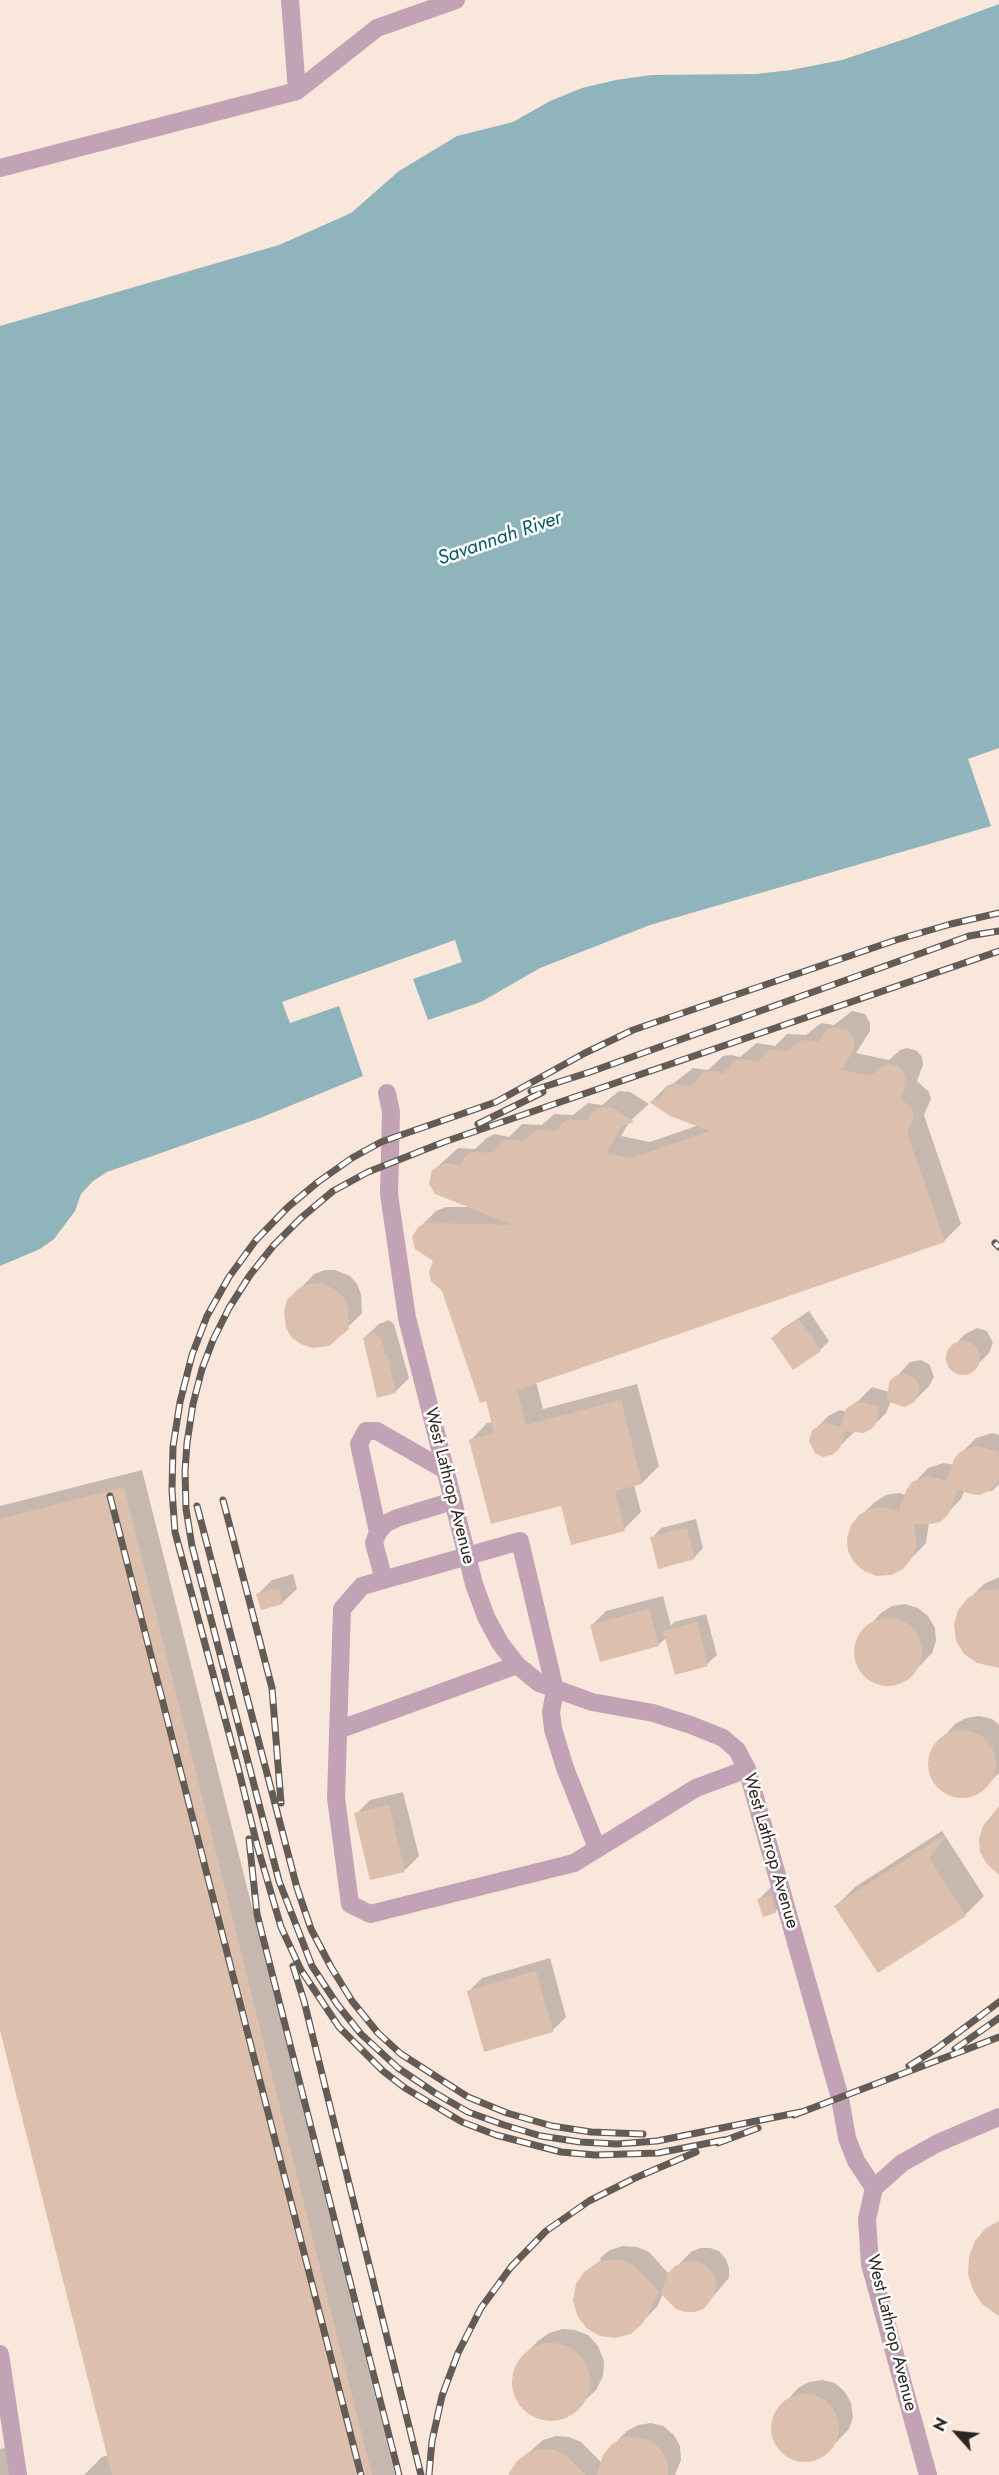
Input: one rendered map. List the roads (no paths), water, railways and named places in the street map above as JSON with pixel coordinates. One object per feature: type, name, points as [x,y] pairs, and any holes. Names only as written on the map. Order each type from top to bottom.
[{"type":"street","points":[[291,0],[297,91]]},
{"type":"street","points":[[0,168],[297,91],[377,28],[456,0]]},
{"type":"street","name":"West Lathrop Avenue","points":[[387,1093],[390,1112],[389,1194],[395,1250],[407,1318],[474,1584],[486,1617],[500,1643],[517,1665],[539,1683],[592,1702],[653,1713],[712,1733],[723,1738],[737,1750],[747,1769],[840,2098],[847,2138],[856,2161],[874,2188],[867,2219],[870,2264],[928,2475]]},
{"type":"street","points":[[378,1532],[359,1444],[366,1431],[377,1431],[445,1470]]},
{"type":"street","points":[[384,1580],[374,1543],[378,1532],[397,1518],[453,1501]]},
{"type":"street","points":[[597,1848],[565,1768],[553,1729],[551,1712],[555,1690],[520,1541],[362,1586],[342,1609],[336,1798],[350,1904],[370,1914],[574,1863],[696,1788],[747,1769]]},
{"type":"street","points":[[338,1730],[517,1665]]},
{"type":"street","points":[[874,2188],[902,2163],[938,2143],[999,2117]]},
{"type":"street","points":[[0,2354],[18,2475]]},
{"type":"water","name":"Savannah River","points":[[999,4],[999,748],[968,759],[991,826],[650,925],[540,968],[481,1002],[428,1020],[413,979],[462,962],[455,940],[282,1002],[290,1023],[339,1006],[363,1076],[260,1118],[107,1172],[93,1181],[81,1194],[75,1211],[54,1239],[40,1249],[0,1266],[0,326],[279,245],[351,213],[399,171],[457,136],[513,122],[550,101],[582,88],[651,75],[756,74],[842,60]]},
{"type":"railway","points":[[724,2140],[658,2153],[595,2155],[561,2152],[496,2135],[462,2122],[405,2088],[383,2071],[339,2027],[301,1970],[281,1927],[257,1845],[175,1532],[172,1490],[173,1447],[180,1402],[192,1355],[207,1316],[229,1277],[256,1240],[288,1207],[352,1158],[381,1142],[496,1102],[585,1053],[633,1030],[896,940],[999,913]]},
{"type":"railway","points":[[531,1091],[969,936],[999,931]]},
{"type":"railway","points":[[801,2112],[657,2141],[617,2144],[580,2142],[541,2136],[468,2112],[398,2068],[361,2034],[337,2004],[312,1966],[279,1881],[192,1546],[186,1509],[185,1471],[193,1404],[202,1369],[213,1340],[229,1308],[250,1275],[274,1245],[333,1191],[368,1172],[444,1142],[999,951]]},
{"type":"railway","points":[[478,1124],[543,1092]]},
{"type":"railway","points":[[995,1243],[999,1247]]},
{"type":"railway","points":[[110,1496],[361,2475]]},
{"type":"railway","points":[[223,1500],[272,1688],[281,1803]]},
{"type":"railway","points":[[197,1506],[297,1888],[311,1929],[352,2001],[378,2033],[401,2054],[468,2097],[507,2113],[552,2126],[591,2132],[643,2134]]},
{"type":"railway","points":[[249,1839],[257,1914],[399,2475]]},
{"type":"railway","points":[[293,1966],[304,2001],[421,2475]]},
{"type":"railway","points":[[909,2066],[999,2002]]},
{"type":"railway","points":[[955,2049],[999,2018]]},
{"type":"railway","points":[[794,2115],[999,2037]]},
{"type":"railway","points":[[718,2143],[758,2128]]},
{"type":"railway","points":[[429,2475],[432,2441],[442,2396],[458,2353],[481,2308],[511,2267],[546,2231],[589,2201],[696,2152]]}]
